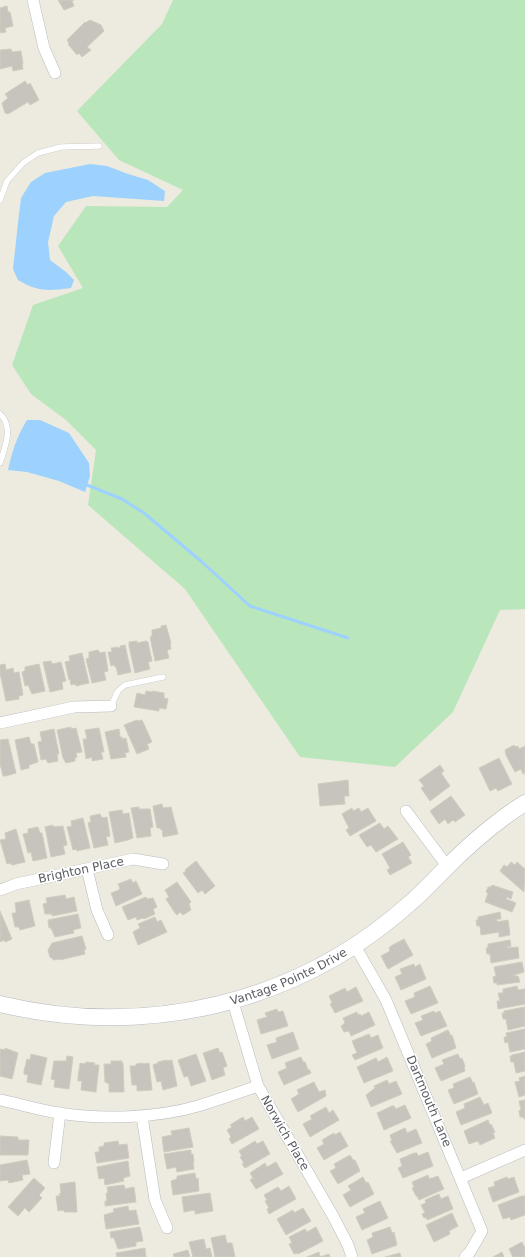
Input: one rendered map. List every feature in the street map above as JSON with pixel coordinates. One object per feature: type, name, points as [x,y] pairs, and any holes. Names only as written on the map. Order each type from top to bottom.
[{"type":"street","points":[[32,0],[44,48],[55,73]]},
{"type":"street","points":[[0,723],[74,707],[111,706]]},
{"type":"street","name":"Vantage Pointe Drive","points":[[0,1004],[39,1012],[78,1017],[116,1018],[154,1016],[193,1011],[233,1002],[283,983],[331,960],[355,946],[409,904],[483,834],[513,810],[525,803]]},
{"type":"street","points":[[406,811],[448,866]]},
{"type":"street","name":"Brighton Place","points":[[0,890],[16,884],[133,859],[163,864]]},
{"type":"street","points":[[87,869],[97,910],[108,935]]},
{"type":"street","name":"Dartmouth Lane","points":[[355,946],[386,1000],[482,1231],[470,1252],[465,1257]]},
{"type":"street","name":"Norwich Place","points":[[233,1002],[258,1086],[333,1216],[348,1245],[352,1257]]},
{"type":"street","points":[[0,1100],[60,1113],[100,1116],[142,1116],[197,1106],[258,1086]]},
{"type":"street","points":[[54,1163],[60,1113]]},
{"type":"street","points":[[142,1116],[155,1200],[167,1228]]},
{"type":"street","points":[[461,1178],[525,1150]]},
{"type":"lane","points":[[0,200],[7,181],[24,163],[38,153],[61,147],[98,146]]},
{"type":"lane","points":[[0,414],[6,419],[8,433],[0,463]]},
{"type":"lane","points":[[111,706],[118,691],[125,685],[163,677]]},
{"type":"green space","points":[[173,0],[525,0],[525,609],[500,610],[453,712],[395,767],[300,757],[185,589],[88,505],[96,450],[66,420],[31,394],[12,365],[33,305],[83,288],[58,246],[86,206],[167,207],[183,190],[119,160],[77,111],[162,24]]},
{"type":"water","points":[[90,164],[107,166],[148,180],[165,191],[164,201],[93,196],[66,202],[54,216],[48,242],[50,260],[74,280],[71,288],[43,290],[31,287],[18,280],[13,269],[21,198],[31,182],[45,173]]},
{"type":"water","points":[[27,420],[40,420],[69,433],[89,463],[90,476],[85,492],[59,481],[27,472],[8,470],[15,444]]},
{"type":"building","points":[[58,0],[74,0],[72,1],[74,6],[64,10]]},
{"type":"building","points":[[7,6],[13,26],[5,28],[6,32],[0,33],[0,8]]},
{"type":"building","points":[[90,20],[101,25],[104,31],[87,47],[91,50],[82,57],[79,53],[77,55],[68,44],[69,43],[67,40],[85,22]]},
{"type":"building","points":[[11,49],[12,52],[21,51],[23,69],[13,71],[12,66],[0,69],[0,50]]},
{"type":"building","points":[[25,81],[28,85],[30,83],[39,100],[30,105],[28,102],[8,114],[5,113],[2,103],[8,98],[5,94]]},
{"type":"building","points":[[166,625],[171,643],[171,649],[167,650],[169,658],[155,661],[150,637],[152,636],[152,630]]},
{"type":"building","points":[[137,641],[137,643],[148,642],[152,661],[148,662],[150,669],[135,673],[129,642]]},
{"type":"building","points":[[125,645],[131,672],[118,675],[116,667],[114,665],[111,666],[108,652],[112,652],[111,648],[120,648],[120,646]]},
{"type":"building","points":[[98,650],[100,653],[105,652],[108,671],[104,672],[106,680],[92,683],[86,659],[89,658],[89,652]]},
{"type":"building","points":[[82,653],[89,683],[76,686],[75,684],[71,685],[65,662],[70,661],[69,656]]},
{"type":"building","points":[[51,661],[52,664],[61,662],[66,681],[62,682],[63,689],[50,692],[43,662]]},
{"type":"building","points":[[5,664],[6,670],[13,668],[14,673],[19,672],[23,695],[19,696],[19,699],[6,701],[0,673],[0,665]]},
{"type":"building","points":[[39,664],[45,691],[32,694],[28,685],[25,686],[22,672],[25,671],[25,667]]},
{"type":"building","points":[[146,691],[164,693],[164,698],[168,699],[166,709],[159,708],[159,711],[134,707],[137,693],[145,695]]},
{"type":"building","points":[[137,720],[142,720],[152,742],[147,744],[149,749],[137,754],[124,725]]},
{"type":"building","points":[[71,727],[71,729],[76,728],[82,752],[76,753],[77,757],[75,758],[75,761],[66,763],[63,758],[57,730]]},
{"type":"building","points":[[99,728],[104,752],[101,752],[103,759],[92,761],[92,757],[86,759],[83,739],[87,739],[85,730]]},
{"type":"building","points":[[54,729],[59,754],[57,754],[58,761],[48,763],[46,759],[41,760],[38,742],[42,741],[40,732]]},
{"type":"building","points":[[119,729],[120,737],[122,737],[122,739],[126,738],[129,752],[125,753],[126,757],[111,759],[105,732]]},
{"type":"building","points":[[29,737],[31,744],[34,744],[38,762],[29,765],[29,768],[21,770],[15,740]]},
{"type":"building","points":[[8,739],[16,773],[3,776],[0,767],[0,740]]},
{"type":"building","points":[[514,745],[515,747],[518,746],[519,749],[525,746],[525,773],[523,774],[521,769],[515,772],[506,755],[505,750]]},
{"type":"building","points":[[499,758],[512,784],[498,791],[496,788],[490,791],[479,768]]},
{"type":"building","points":[[440,765],[444,771],[441,773],[450,786],[430,801],[421,788],[424,786],[419,780]]},
{"type":"building","points":[[348,780],[349,796],[344,796],[345,804],[320,806],[318,784]]},
{"type":"building","points":[[451,796],[465,815],[455,822],[453,820],[448,824],[445,819],[439,824],[430,811]]},
{"type":"building","points":[[162,804],[163,808],[171,807],[178,834],[163,837],[162,829],[157,828],[153,806]]},
{"type":"building","points":[[139,807],[139,809],[150,809],[153,827],[150,828],[151,836],[137,838],[131,808]]},
{"type":"building","points":[[352,808],[353,811],[359,808],[361,812],[368,808],[376,821],[350,836],[346,830],[349,828],[342,814]]},
{"type":"building","points":[[122,810],[123,814],[129,813],[133,838],[115,843],[109,812]]},
{"type":"building","points":[[100,814],[102,818],[107,817],[110,836],[106,837],[108,845],[94,848],[88,823],[91,822],[90,816]]},
{"type":"building","points":[[83,818],[90,848],[77,851],[76,849],[73,850],[67,827],[72,826],[71,821]]},
{"type":"building","points":[[380,823],[384,829],[388,826],[398,839],[376,852],[371,845],[367,847],[359,835]]},
{"type":"building","points":[[53,825],[53,827],[63,826],[67,845],[63,846],[65,854],[51,857],[45,827]]},
{"type":"building","points":[[38,827],[40,833],[42,833],[47,858],[33,861],[31,852],[28,853],[23,834],[28,833],[28,829]]},
{"type":"building","points":[[16,829],[25,862],[12,865],[10,863],[7,864],[0,840],[6,839],[5,833]]},
{"type":"building","points":[[403,842],[411,855],[408,857],[412,863],[390,875],[387,870],[390,868],[382,854]]},
{"type":"building","points":[[196,861],[215,886],[205,894],[202,890],[198,893],[183,873]]},
{"type":"building","points":[[511,862],[515,865],[517,862],[525,869],[524,892],[500,871],[504,865],[507,867]]},
{"type":"building","points":[[131,879],[133,883],[136,881],[142,894],[116,906],[111,893],[119,890],[120,888],[118,884]]},
{"type":"building","points":[[177,882],[191,902],[189,904],[191,910],[183,915],[180,912],[177,915],[166,899],[169,897],[165,890]]},
{"type":"building","points":[[492,885],[513,892],[511,899],[507,897],[506,899],[516,903],[512,912],[485,902],[488,887],[491,887]]},
{"type":"building","points":[[65,895],[66,899],[74,897],[77,911],[52,916],[52,914],[45,914],[43,904],[47,903],[46,898]]},
{"type":"building","points":[[146,897],[147,899],[153,898],[157,907],[153,909],[155,914],[144,919],[137,920],[136,917],[128,920],[122,907]]},
{"type":"building","points":[[29,900],[35,926],[20,930],[19,927],[15,927],[12,913],[16,913],[15,903]]},
{"type":"building","points":[[0,911],[12,939],[5,942],[4,940],[0,942]]},
{"type":"building","points":[[500,912],[501,919],[497,919],[497,922],[508,920],[510,935],[499,937],[499,932],[481,935],[480,926],[477,926],[476,920],[478,920],[478,917]]},
{"type":"building","points":[[78,914],[81,928],[73,930],[74,933],[55,937],[51,928],[49,928],[48,920]]},
{"type":"building","points":[[155,917],[157,922],[161,920],[167,932],[138,945],[133,932],[140,928],[138,924]]},
{"type":"building","points":[[82,936],[86,949],[84,950],[85,954],[60,960],[54,960],[50,957],[48,950],[52,943]]},
{"type":"building","points":[[404,939],[413,955],[388,969],[381,956],[390,951],[389,948],[391,946]]},
{"type":"building","points":[[510,940],[511,946],[507,948],[518,947],[519,958],[491,963],[490,954],[487,954],[486,948],[488,948],[488,944]]},
{"type":"building","points":[[522,962],[524,972],[514,975],[518,976],[520,982],[497,985],[497,983],[494,983],[493,977],[496,976],[494,967]]},
{"type":"building","points":[[414,964],[415,967],[420,964],[426,979],[401,990],[395,977],[402,974],[400,969]]},
{"type":"building","points":[[430,986],[438,1003],[411,1014],[405,1001],[415,997],[414,993]]},
{"type":"building","points":[[517,986],[518,990],[525,989],[525,1004],[498,1009],[497,1001],[500,1001],[498,993],[503,993],[503,989]]},
{"type":"building","points":[[356,987],[363,1001],[335,1013],[330,1004],[332,1003],[329,996],[345,988],[347,992]]},
{"type":"building","points":[[525,1007],[525,1026],[508,1030],[506,1019],[503,1019],[502,1013],[504,1013],[504,1011]]},
{"type":"building","points":[[277,1009],[278,1012],[283,1011],[288,1026],[261,1034],[257,1020],[267,1017],[265,1013]]},
{"type":"building","points":[[434,1011],[435,1013],[440,1011],[447,1026],[421,1036],[415,1023],[423,1020],[421,1016]]},
{"type":"building","points":[[357,1012],[358,1015],[360,1014],[361,1016],[369,1012],[375,1025],[351,1036],[349,1031],[344,1032],[341,1026],[345,1023],[343,1018]]},
{"type":"building","points":[[525,1029],[525,1049],[510,1052],[508,1042],[505,1043],[504,1037],[507,1037],[506,1033]]},
{"type":"building","points":[[448,1030],[451,1036],[452,1035],[456,1048],[432,1058],[426,1044],[432,1041],[431,1038]]},
{"type":"building","points":[[293,1032],[299,1049],[272,1059],[267,1045],[277,1042],[276,1038]]},
{"type":"building","points":[[369,1034],[371,1038],[378,1035],[383,1048],[355,1060],[352,1055],[357,1053],[352,1041]]},
{"type":"building","points":[[5,1048],[18,1053],[12,1079],[0,1076],[0,1049],[5,1050]]},
{"type":"building","points":[[218,1048],[220,1053],[222,1052],[227,1066],[223,1068],[225,1075],[212,1080],[203,1053]]},
{"type":"building","points":[[525,1052],[525,1071],[516,1073],[514,1062],[511,1062],[510,1056]]},
{"type":"building","points":[[31,1054],[47,1058],[41,1085],[27,1082],[28,1075],[24,1074],[27,1059],[30,1060]]},
{"type":"building","points":[[196,1054],[206,1081],[191,1086],[188,1076],[184,1077],[178,1060]]},
{"type":"building","points":[[458,1054],[460,1059],[462,1058],[465,1071],[441,1081],[435,1068],[444,1064],[442,1060]]},
{"type":"building","points":[[67,1056],[73,1057],[69,1089],[54,1087],[55,1080],[51,1079],[54,1061],[66,1061]]},
{"type":"building","points":[[301,1057],[311,1073],[284,1085],[278,1072],[287,1068],[285,1063]]},
{"type":"building","points":[[387,1057],[393,1071],[364,1083],[357,1067],[376,1058],[378,1062]]},
{"type":"building","points":[[167,1060],[172,1060],[177,1086],[163,1090],[161,1081],[157,1082],[153,1065]]},
{"type":"building","points":[[111,1061],[122,1061],[123,1063],[124,1092],[109,1092],[109,1084],[105,1082],[104,1064],[111,1064]]},
{"type":"building","points":[[86,1062],[99,1065],[96,1092],[81,1090],[82,1081],[78,1081],[80,1063],[85,1064]]},
{"type":"building","points":[[149,1063],[152,1090],[137,1091],[137,1085],[132,1085],[130,1066],[136,1066],[136,1064]]},
{"type":"building","points":[[525,1076],[525,1095],[519,1097],[515,1082],[520,1081],[519,1078]]},
{"type":"building","points":[[470,1077],[473,1083],[474,1082],[478,1094],[454,1104],[448,1090],[454,1088],[453,1084]]},
{"type":"building","points":[[387,1080],[389,1084],[396,1081],[402,1094],[371,1107],[366,1095],[375,1088],[374,1086]]},
{"type":"building","points":[[314,1082],[319,1092],[325,1090],[326,1096],[298,1112],[291,1099],[299,1094],[297,1090]]},
{"type":"building","points":[[480,1097],[484,1105],[488,1103],[492,1113],[461,1125],[456,1112],[465,1108],[464,1104]]},
{"type":"building","points":[[525,1100],[524,1119],[523,1117],[520,1117],[519,1111],[521,1110],[519,1101]]},
{"type":"building","points":[[405,1105],[411,1118],[384,1130],[377,1113],[392,1106],[396,1109]]},
{"type":"building","points":[[326,1107],[329,1113],[333,1110],[339,1120],[310,1137],[303,1124],[312,1119],[310,1116]]},
{"type":"building","points":[[243,1117],[245,1121],[252,1117],[259,1129],[232,1144],[229,1139],[231,1137],[227,1130],[232,1127],[230,1125]]},
{"type":"building","points":[[488,1120],[495,1132],[493,1133],[495,1138],[480,1145],[478,1141],[469,1144],[464,1131]]},
{"type":"building","points":[[189,1128],[193,1147],[164,1152],[162,1137],[172,1135],[171,1131]]},
{"type":"building","points":[[405,1128],[407,1133],[416,1129],[422,1143],[397,1153],[390,1141],[392,1141],[390,1135]]},
{"type":"building","points":[[340,1132],[348,1146],[324,1160],[317,1148],[324,1144],[322,1140],[334,1133],[335,1135]]},
{"type":"building","points":[[0,1136],[18,1137],[18,1140],[29,1140],[28,1155],[0,1155]]},
{"type":"building","points":[[118,1141],[119,1145],[127,1144],[129,1158],[97,1163],[95,1152],[99,1152],[99,1147],[104,1146],[104,1143]]},
{"type":"building","points":[[255,1141],[257,1144],[263,1141],[270,1154],[245,1168],[242,1164],[244,1163],[240,1157],[242,1156],[239,1151]]},
{"type":"building","points":[[191,1150],[191,1154],[193,1154],[194,1169],[177,1172],[176,1167],[167,1169],[164,1154]]},
{"type":"building","points":[[428,1152],[433,1166],[403,1178],[398,1168],[402,1166],[400,1159],[414,1153],[417,1153],[418,1156]]},
{"type":"building","points":[[350,1155],[353,1160],[355,1160],[360,1171],[338,1184],[330,1171],[336,1168],[334,1164]]},
{"type":"building","points":[[27,1160],[30,1174],[22,1175],[23,1180],[9,1183],[8,1180],[0,1181],[0,1165]]},
{"type":"building","points":[[128,1161],[130,1176],[123,1178],[124,1181],[105,1185],[104,1178],[99,1179],[97,1167]]},
{"type":"building","points":[[276,1162],[283,1174],[256,1189],[250,1180],[253,1178],[250,1173],[265,1163],[267,1167]]},
{"type":"building","points":[[195,1173],[196,1179],[198,1178],[199,1191],[173,1195],[171,1181],[177,1179],[177,1176]]},
{"type":"building","points":[[428,1175],[429,1179],[438,1176],[444,1189],[419,1200],[412,1188],[414,1187],[412,1182]]},
{"type":"building","points":[[363,1177],[366,1183],[368,1182],[374,1194],[350,1207],[343,1195],[351,1190],[348,1186]]},
{"type":"building","points":[[507,1177],[508,1179],[514,1177],[519,1192],[493,1202],[488,1188],[495,1186],[494,1182]]},
{"type":"building","points":[[34,1178],[45,1188],[39,1195],[42,1198],[29,1212],[24,1207],[18,1216],[8,1207]]},
{"type":"building","points":[[75,1182],[77,1212],[64,1212],[64,1210],[58,1211],[56,1196],[60,1196],[59,1194],[61,1193],[60,1184]]},
{"type":"building","points":[[124,1185],[125,1189],[134,1187],[136,1202],[105,1206],[105,1201],[107,1201],[106,1193],[108,1193],[107,1187]]},
{"type":"building","points":[[289,1186],[296,1199],[269,1214],[267,1209],[269,1208],[265,1201],[267,1200],[264,1195],[278,1187],[281,1191]]},
{"type":"building","points":[[210,1193],[213,1211],[195,1214],[195,1210],[184,1212],[182,1197]]},
{"type":"building","points":[[439,1194],[441,1199],[448,1196],[453,1209],[427,1220],[422,1214],[425,1213],[421,1205],[426,1203],[425,1200]]},
{"type":"building","points":[[525,1196],[525,1215],[511,1220],[510,1217],[503,1219],[498,1205]]},
{"type":"building","points":[[380,1201],[388,1218],[362,1230],[356,1217],[365,1213],[363,1209]]},
{"type":"building","points":[[128,1206],[129,1211],[136,1210],[139,1224],[106,1229],[104,1215],[114,1212],[113,1209]]},
{"type":"building","points":[[303,1208],[311,1221],[286,1235],[277,1219],[293,1210],[294,1213]]},
{"type":"building","points":[[452,1213],[458,1226],[449,1231],[450,1234],[434,1242],[426,1225]]},
{"type":"building","points":[[140,1227],[143,1241],[136,1242],[136,1246],[118,1249],[114,1238],[111,1238],[110,1232]]},
{"type":"building","points":[[316,1227],[323,1241],[298,1254],[294,1254],[289,1244],[292,1243],[289,1237],[305,1229],[307,1232]]},
{"type":"building","points":[[390,1227],[392,1233],[394,1232],[397,1245],[372,1254],[367,1240],[373,1237],[372,1233]]},
{"type":"building","points":[[225,1235],[227,1243],[232,1243],[235,1257],[215,1257],[211,1238]]},
{"type":"building","points":[[204,1239],[206,1249],[210,1248],[212,1257],[193,1257],[189,1242]]},
{"type":"building","points":[[522,1242],[525,1248],[525,1257],[513,1257],[509,1249]]},
{"type":"building","points":[[145,1248],[146,1257],[117,1257],[116,1253]]},
{"type":"building","points":[[188,1250],[190,1257],[174,1257],[173,1254]]},
{"type":"building","points":[[319,1252],[320,1257],[307,1257]]},
{"type":"building","points":[[502,1252],[504,1257],[493,1257]]},
{"type":"building","points":[[400,1253],[401,1257],[385,1257]]},
{"type":"building","points":[[329,1254],[330,1257],[320,1257]]},
{"type":"waterway","points":[[87,485],[122,499],[144,513],[202,562],[250,606],[348,638]]}]
